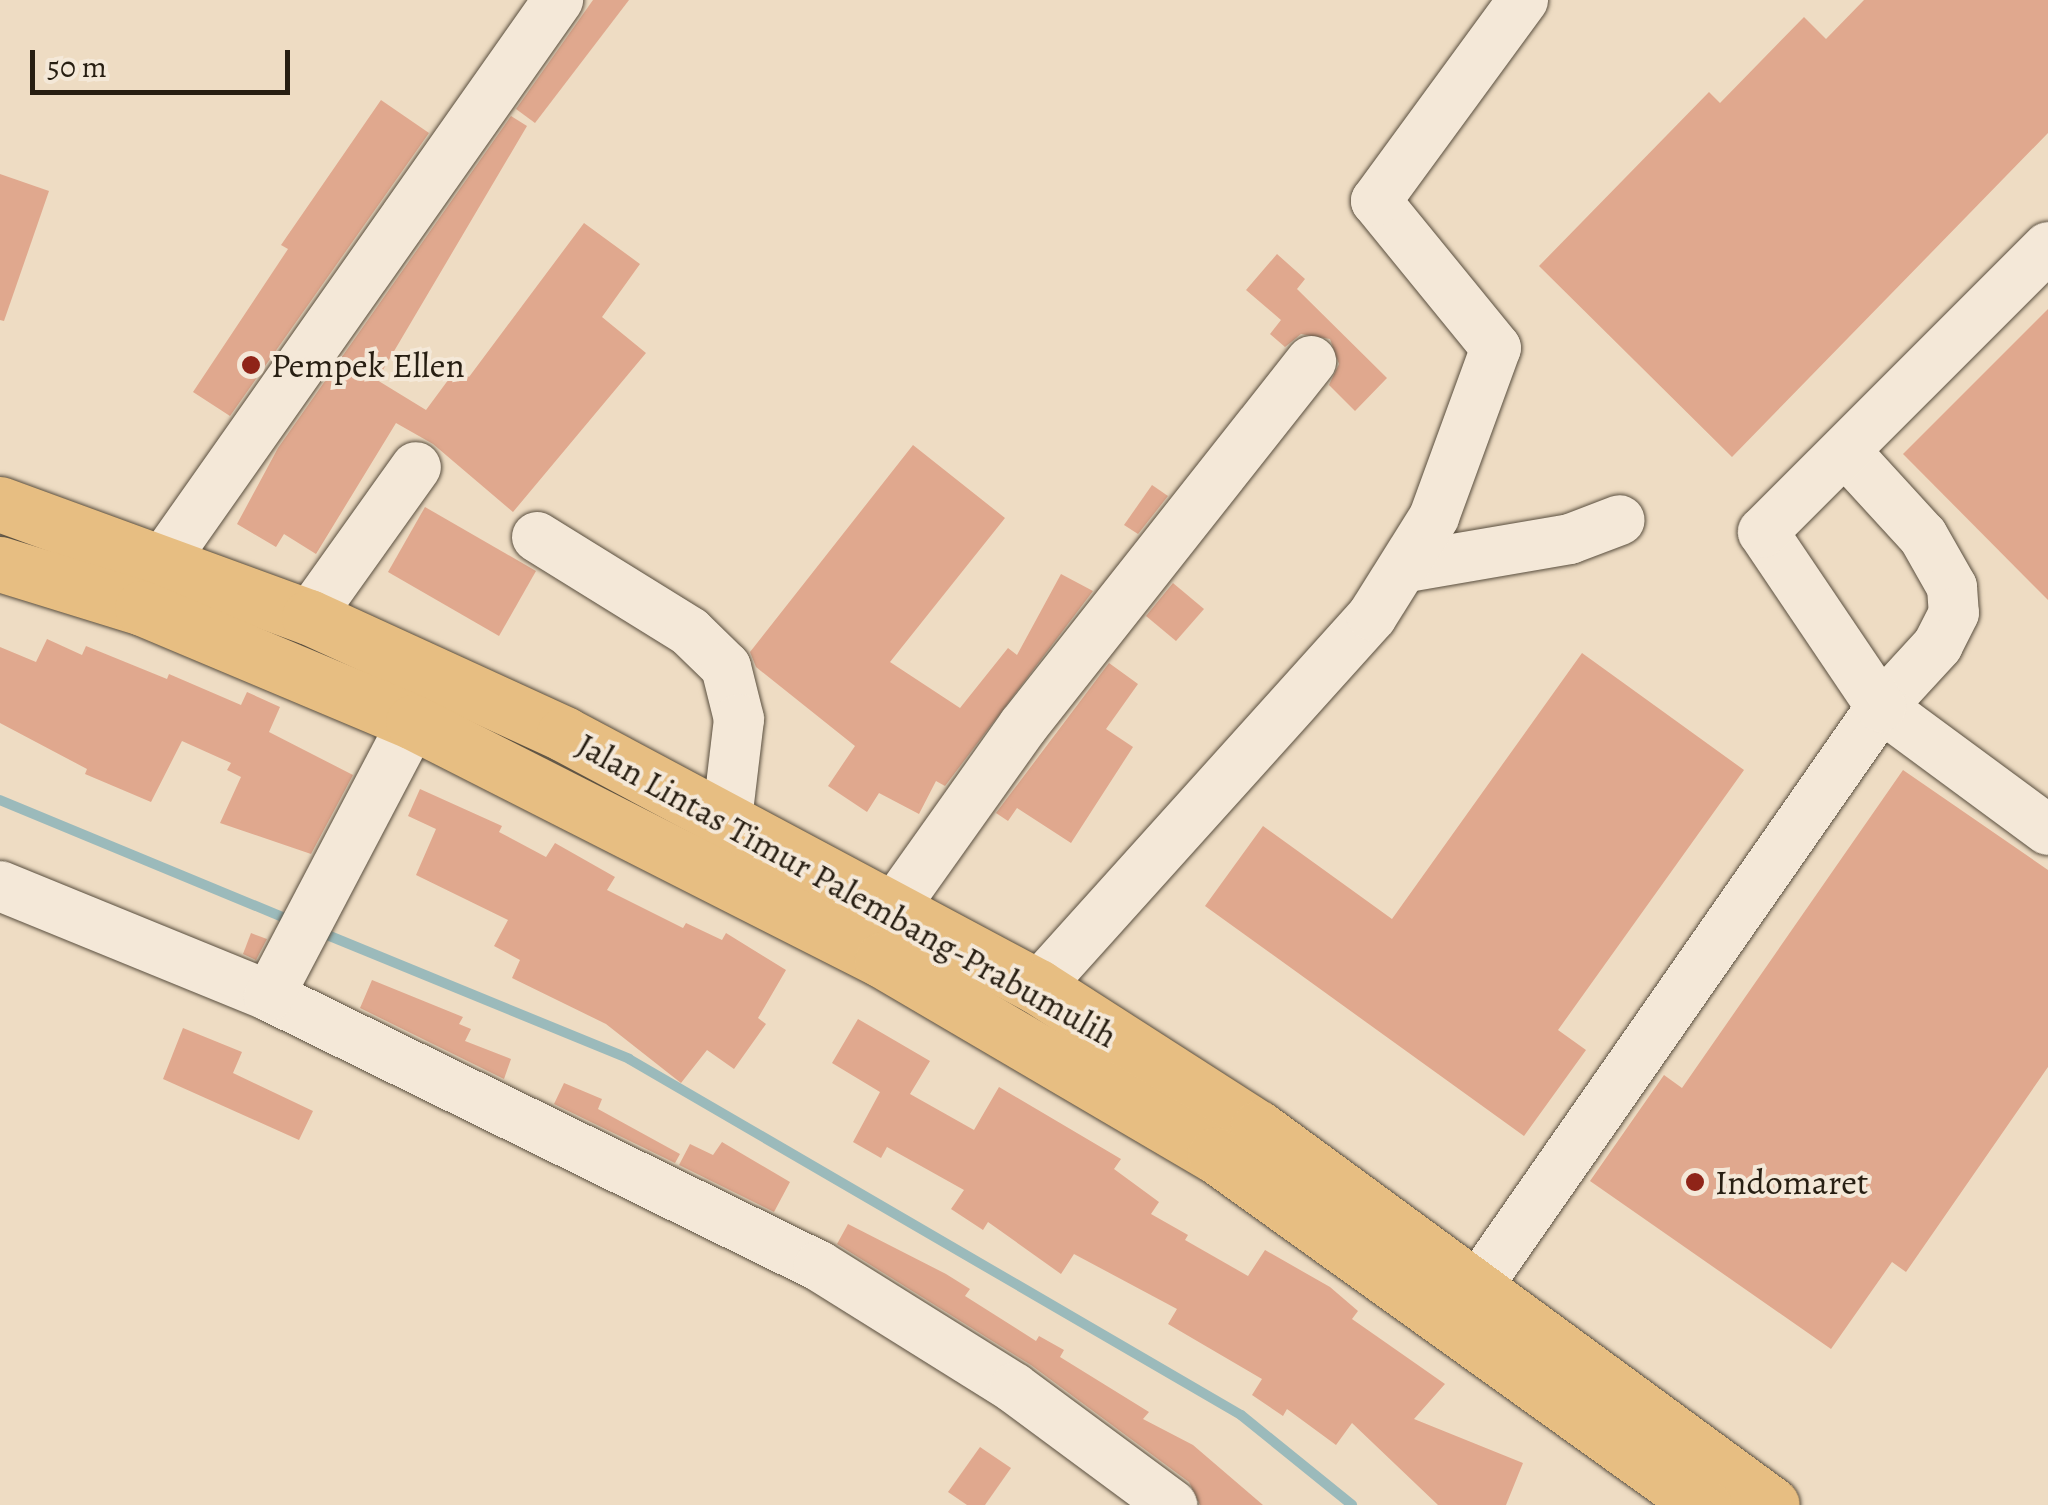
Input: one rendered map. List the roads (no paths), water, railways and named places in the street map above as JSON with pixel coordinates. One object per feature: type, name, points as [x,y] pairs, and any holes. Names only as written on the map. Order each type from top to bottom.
[{"type":"highway","name":"Jalan Lintas Timur Palembang-Prabumulih","points":[[0,504],[164,560],[309,617],[662,786],[1038,988],[1258,1128],[1479,1284],[1772,1505]]},
{"type":"highway","name":"Jalan Lintas Timur Palembang-Prabumulih","points":[[0,564],[198,632],[413,722],[882,960],[1215,1155],[1703,1505]]},
{"type":"highway","points":[[198,632],[218,581]]},
{"type":"highway","points":[[636,833],[662,786]]},
{"type":"street","points":[[164,560],[558,0]]},
{"type":"street","points":[[1038,988],[1372,616],[1408,568],[1434,517],[1496,348],[1376,202],[1523,0]]},
{"type":"street","points":[[2048,247],[1763,532],[1881,706],[2048,830]]},
{"type":"street","points":[[893,909],[1023,726],[1311,361]]},
{"type":"street","points":[[1479,1284],[1881,706],[1938,645],[1954,613],[1952,587],[1923,536],[1846,452]]},
{"type":"street","points":[[309,617],[416,467]]},
{"type":"street","points":[[1408,568],[1570,539],[1620,520]]},
{"type":"street","points":[[538,537],[690,632],[726,667],[740,719],[727,820]]},
{"type":"street","points":[[269,996],[413,722]]},
{"type":"street","points":[[0,886],[269,996],[819,1266],[1014,1388],[1172,1505]]},
{"type":"waterway","points":[[0,800],[295,922]]},
{"type":"waterway","points":[[320,932],[629,1059],[1241,1415],[1352,1505]]},
{"type":"place","name":"Pempek Ellen","points":[[251,365]]},
{"type":"place","name":"Indomaret","points":[[1695,1182]]}]
